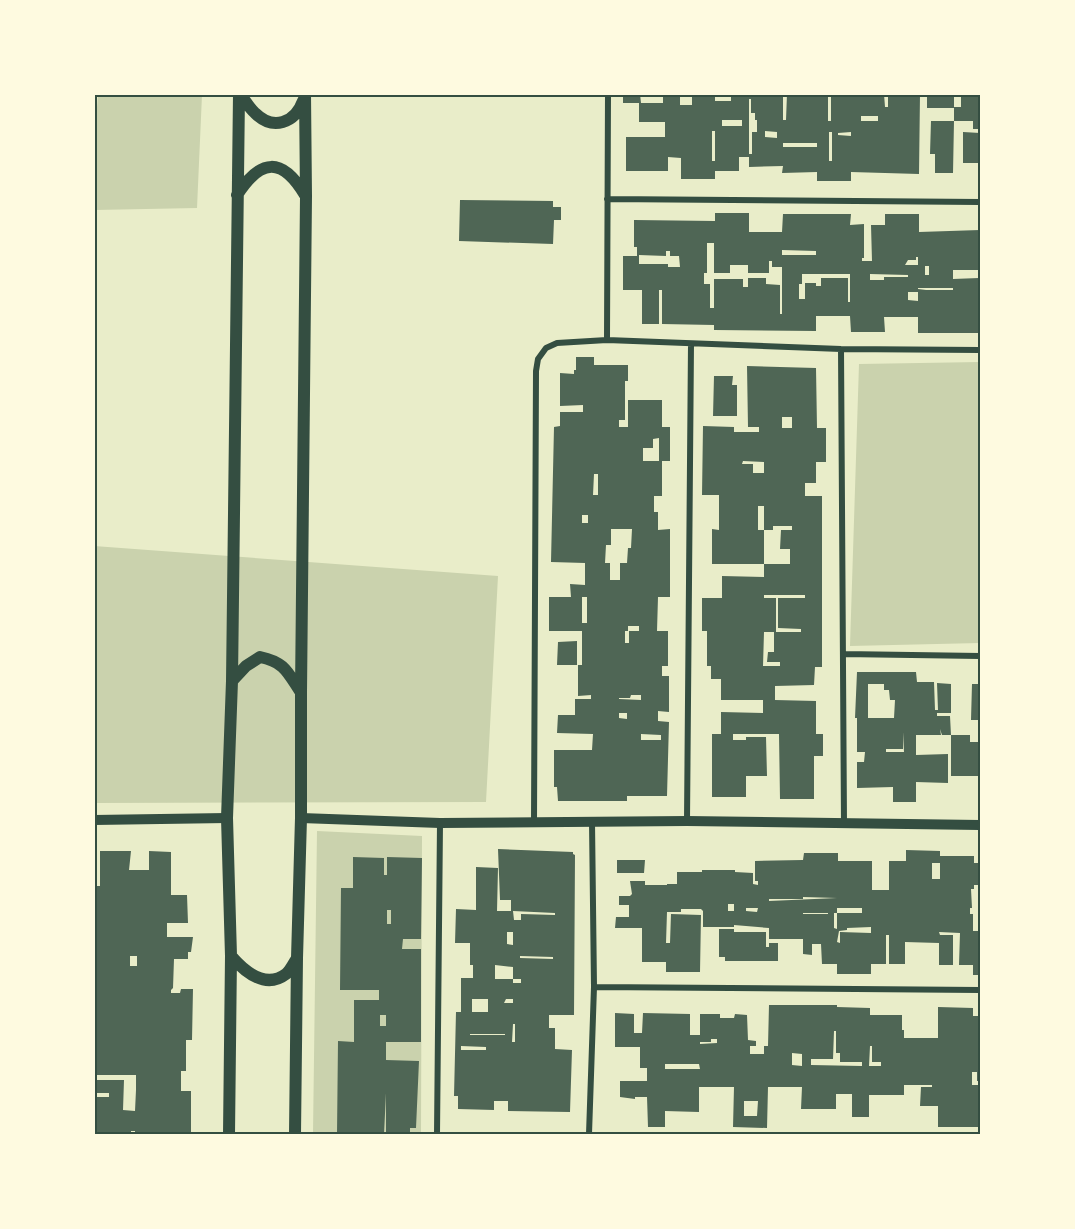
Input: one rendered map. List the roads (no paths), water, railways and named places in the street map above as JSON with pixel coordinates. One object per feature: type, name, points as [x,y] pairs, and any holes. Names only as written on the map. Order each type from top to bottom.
[{"type":"main road","points":[[240,94],[255,114],[279,123],[293,118],[300,110],[305,95]]},
{"type":"main road","points":[[229,1134],[231,956],[227,818],[232,681],[240,94]]},
{"type":"main road","points":[[296,1134],[297,958],[302,818],[305,95]]},
{"type":"main road","points":[[237,195],[248,178],[260,169],[272,167],[284,171],[296,180],[306,196]]},
{"type":"main road","points":[[232,681],[246,666],[260,657],[275,660],[288,672],[301,692]]},
{"type":"main road","points":[[231,956],[245,971],[260,979],[273,980],[286,974],[297,958]]},
{"type":"street","points":[[607,340],[608,94]]},
{"type":"street","points":[[607,199],[981,202]]},
{"type":"street","points":[[534,821],[536,383],[538,359],[546,348],[557,343],[607,340],[841,349],[981,350]]},
{"type":"street","points":[[687,821],[691,344]]},
{"type":"street","points":[[841,349],[844,824]]},
{"type":"street","points":[[843,654],[981,656]]},
{"type":"street","points":[[94,820],[227,818]]},
{"type":"street","points":[[302,818],[440,823],[687,821],[981,825]]},
{"type":"street","points":[[588,1134],[594,987],[592,822]]},
{"type":"street","points":[[437,1134],[440,823]]},
{"type":"street","points":[[594,987],[981,990]]}]
